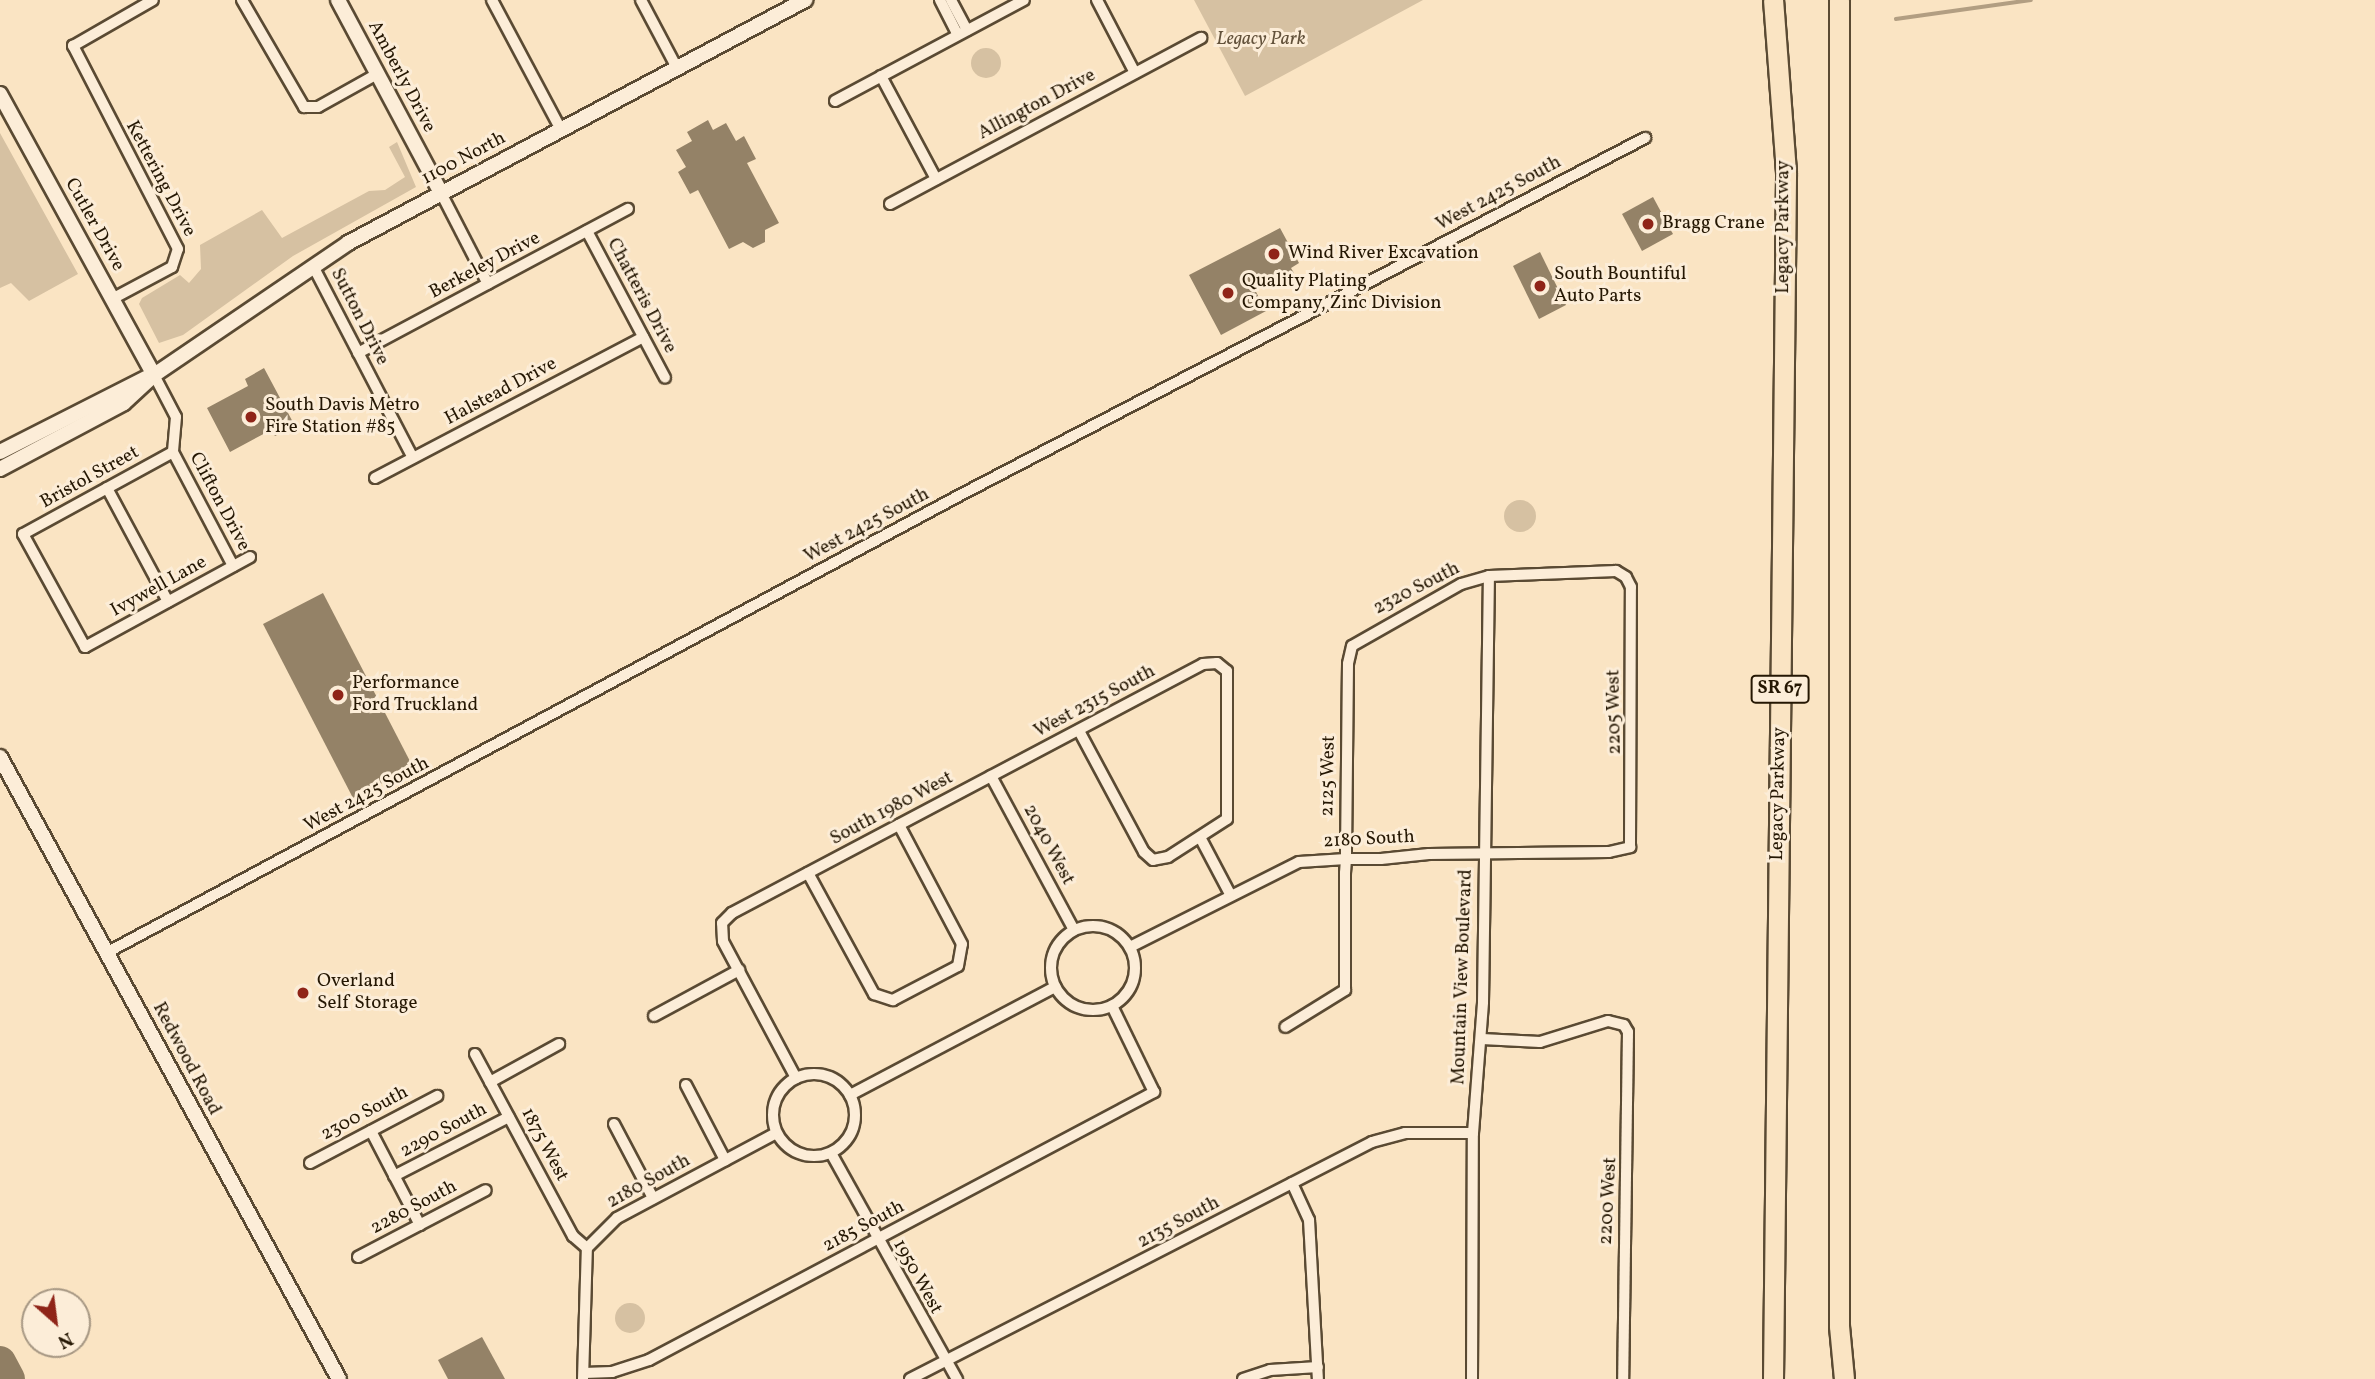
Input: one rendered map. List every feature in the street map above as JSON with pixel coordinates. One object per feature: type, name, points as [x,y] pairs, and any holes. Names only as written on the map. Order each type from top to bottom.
[{"type":"highway","name":"Legacy Parkway","points":[[1773,0],[1786,172],[1773,1379]]},
{"type":"highway","points":[[1839,0],[1839,1326],[1844,1379]]},
{"type":"street","name":"Kettering Drive","points":[[112,299],[172,267],[178,249],[73,46],[153,0]]},
{"type":"street","points":[[242,0],[304,107],[318,107],[377,74]]},
{"type":"street","name":"Amberly Drive","points":[[338,0],[488,284]]},
{"type":"street","points":[[492,0],[561,130]]},
{"type":"street","points":[[641,0],[677,68]]},
{"type":"street","points":[[940,0],[963,33]]},
{"type":"street","points":[[951,0],[963,33]]},
{"type":"street","points":[[835,101],[1024,0]]},
{"type":"street","points":[[1097,0],[1135,73]]},
{"type":"street","name":"1100 North","points":[[0,469],[124,402],[154,375],[313,266],[441,193],[796,2]]},
{"type":"street","name":"Allington Drive","points":[[890,204],[1201,38]]},
{"type":"street","points":[[881,76],[936,179]]},
{"type":"street","name":"Cutler Drive","points":[[0,94],[154,375]]},
{"type":"street","name":"West 2425 South","points":[[108,952],[966,492],[1645,138]]},
{"type":"street","name":"Berkeley Drive","points":[[358,353],[628,209]]},
{"type":"street","name":"Chatteris Drive","points":[[587,231],[665,378]]},
{"type":"street","name":"Sutton Drive","points":[[313,266],[413,458]]},
{"type":"street","name":"Halstead Drive","points":[[375,478],[643,337]]},
{"type":"street","name":"1100 North","points":[[0,452],[116,389],[154,375]]},
{"type":"street","name":"Clifton Drive","points":[[154,375],[176,417],[173,452],[233,566]]},
{"type":"street","name":"Bristol Street","points":[[85,647],[23,534],[173,452]]},
{"type":"street","points":[[107,488],[168,602]]},
{"type":"street","name":"Ivywell Lane","points":[[85,647],[250,557]]},
{"type":"street","name":"2320 South","points":[[1352,646],[1461,584],[1489,576],[1616,571],[1626,577]]},
{"type":"street","name":"Mountain View Boulevard","points":[[1472,1379],[1473,1133],[1482,1039],[1489,576]]},
{"type":"street","name":"2205 West","points":[[1626,577],[1631,587],[1630,846]]},
{"type":"street","name":"2125 West","points":[[1285,1027],[1345,990],[1352,646]]},
{"type":"street","name":"West 2315 South","points":[[991,776],[1203,664],[1217,663],[1227,671],[1229,688],[1227,819],[1201,839]]},
{"type":"street","points":[[1079,730],[1144,852],[1153,860],[1201,839],[1231,896]]},
{"type":"street","name":"Redwood Road","points":[[0,757],[339,1379]]},
{"type":"street","name":"South 1980 West","points":[[739,970],[721,935],[722,923],[808,873],[991,776]]},
{"type":"street","name":"2040 West","points":[[991,776],[1074,930]]},
{"type":"street","points":[[808,873],[868,985],[883,1000],[904,995],[963,958],[962,944],[899,825]]},
{"type":"street","name":"2180 South","points":[[1130,947],[1299,862],[1484,852],[1609,852],[1630,846]]},
{"type":"street","points":[[1105,927],[1130,947],[1133,979],[1112,1006],[1081,1008],[1055,988],[1053,955],[1074,930],[1105,927]]},
{"type":"street","points":[[654,1016],[739,970],[796,1078]]},
{"type":"street","points":[[850,1095],[1055,988]]},
{"type":"street","name":"2185 South","points":[[583,1376],[612,1372],[649,1360],[1154,1092],[1112,1006]]},
{"type":"street","name":"2200 West","points":[[1482,1039],[1530,1043],[1592,1023],[1624,1025],[1631,1047],[1623,1379]]},
{"type":"street","points":[[490,1082],[559,1044]]},
{"type":"street","name":"1875 West","points":[[475,1054],[573,1236],[587,1248]]},
{"type":"street","points":[[826,1076],[850,1095],[855,1121],[842,1146],[831,1153],[799,1154],[776,1133],[774,1101],[796,1078],[826,1076]]},
{"type":"street","points":[[686,1085],[725,1160]]},
{"type":"street","name":"2300 South","points":[[310,1163],[437,1096]]},
{"type":"street","name":"2290 South","points":[[394,1177],[509,1116]]},
{"type":"street","points":[[614,1124],[653,1198]]},
{"type":"street","points":[[370,1131],[420,1224]]},
{"type":"street","name":"2180 South","points":[[587,1248],[617,1218],[776,1133]]},
{"type":"street","name":"2135 South","points":[[910,1379],[1383,1138],[1473,1133]]},
{"type":"street","name":"1950 West","points":[[831,1153],[944,1361],[957,1379]]},
{"type":"street","points":[[1243,1379],[1270,1370],[1318,1373],[1309,1220],[1292,1183]]},
{"type":"street","name":"2280 South","points":[[358,1257],[486,1190]]},
{"type":"street","points":[[583,1376],[587,1248]]},
{"type":"green space","name":"Legacy Park","points":[[1194,0],[1423,0],[1245,96]]},
{"type":"green space","points":[[986,48],[996,53],[1001,63],[996,73],[986,78],[976,73],[971,63],[976,53]]},
{"type":"green space","points":[[0,133],[78,274],[29,301],[11,283],[0,288]]},
{"type":"green space","points":[[397,142],[416,187],[293,256],[183,335],[159,343],[139,304],[142,298],[180,275],[189,283],[201,269],[200,245],[262,210],[282,238],[369,191],[385,190],[405,177],[389,147]]},
{"type":"green space","points":[[1520,500],[1531,505],[1536,516],[1531,527],[1520,532],[1509,527],[1504,516],[1509,505]]},
{"type":"green space","points":[[630,1303],[636,1304],[644,1312],[644,1324],[636,1332],[630,1333],[624,1332],[616,1324],[615,1318],[616,1312],[624,1304]]},
{"type":"building","points":[[708,120],[713,130],[726,123],[736,141],[744,136],[756,159],[747,163],[779,223],[765,230],[765,242],[753,248],[743,242],[729,249],[698,190],[690,194],[678,172],[686,167],[676,150],[692,141],[687,132]]},
{"type":"building","name":"Bragg Crane","points":[[1653,197],[1673,234],[1642,251],[1622,214]]},
{"type":"building","name":"Quality Plating Company, Zinc Division","points":[[1280,228],[1299,263],[1291,268],[1294,273],[1254,288],[1266,311],[1221,335],[1189,275]]},
{"type":"building","name":"South Bountiful Auto Parts","points":[[1540,252],[1566,305],[1539,319],[1513,266]]},
{"type":"building","name":"South Davis Metro Fire Station #85","points":[[264,368],[295,426],[275,436],[271,430],[230,452],[207,408],[248,386],[245,379]]},
{"type":"building","name":"Performance Ford Truckland","points":[[323,593],[413,767],[353,798],[263,624]]},
{"type":"building","points":[[482,1337],[505,1379],[448,1379],[438,1360]]},
{"type":"waterway","points":[[1896,19],[2031,0]]},
{"type":"taxiway","points":[[0,1362],[9,1379]]},
{"type":"place","name":"Bragg Crane","points":[[1648,224]]},
{"type":"place","name":"Wind River Excavation","points":[[1274,254]]},
{"type":"place","name":"South Bountiful Auto Parts","points":[[1540,286]]},
{"type":"place","name":"Quality Plating Company, Zinc Division","points":[[1228,293]]},
{"type":"place","name":"South Davis Metro Fire Station #85","points":[[251,417]]},
{"type":"place","name":"Performance Ford Truckland","points":[[338,695]]},
{"type":"place","name":"Overland Self Storage","points":[[303,993]]}]
